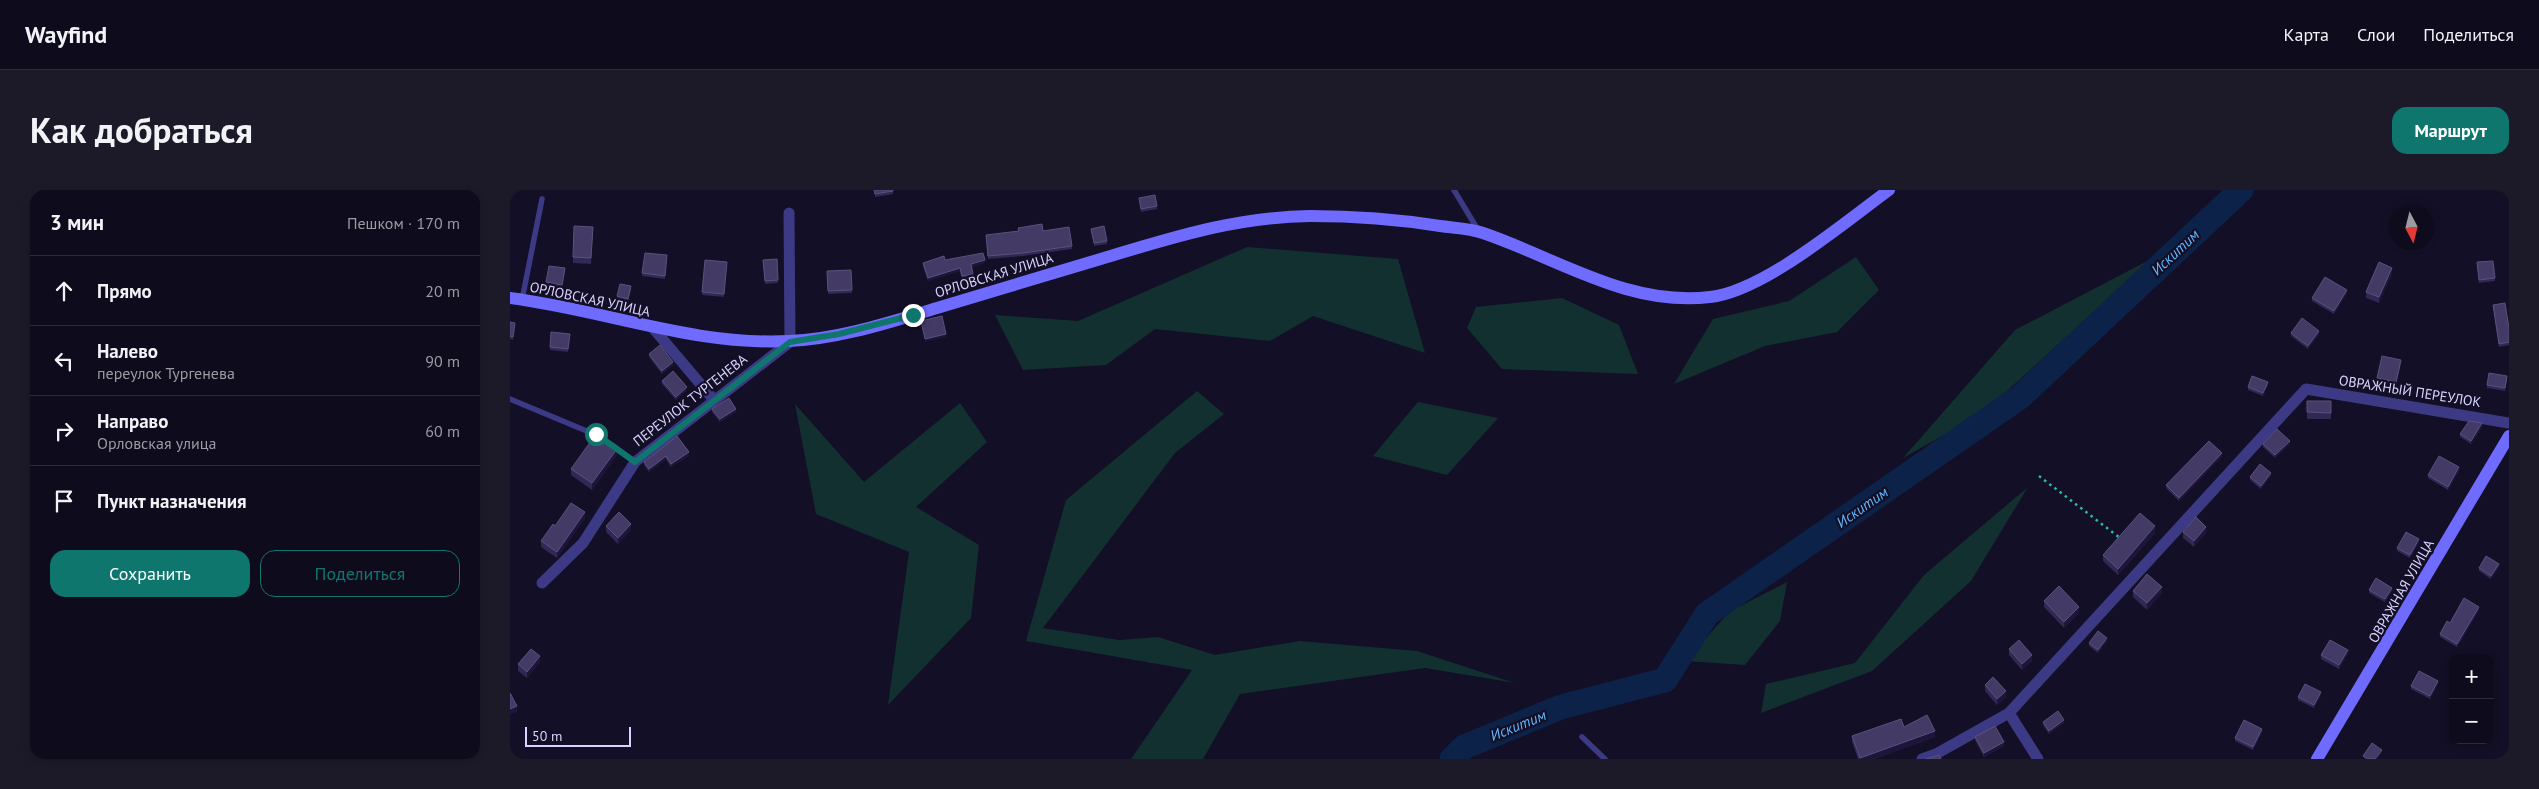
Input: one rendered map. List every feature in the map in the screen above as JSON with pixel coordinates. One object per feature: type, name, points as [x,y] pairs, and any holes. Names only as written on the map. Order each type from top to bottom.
[{"type":"main road","name":"ОРЛОВСКАЯ УЛИЦА","points":[[516,299],[653,328],[723,339],[790,342],[839,334],[913,315],[1188,232],[1244,220],[1308,216],[1388,218],[1479,231],[1590,278],[1630,291],[1676,299],[1713,297],[1748,287],[1820,241],[1889,190]]},
{"type":"main road","name":"ОВРАЖНАЯ УЛИЦА","points":[[2317,759],[2509,436]]},
{"type":"street","points":[[789,213],[790,342]]},
{"type":"street","points":[[653,328],[714,400]]},
{"type":"street","name":"ПЕРЕУЛОК ТУРГЕНЕВА","points":[[542,583],[583,543],[635,462],[790,342]]},
{"type":"street","name":"ОВРАЖНЫЙ ПЕРЕУЛОК","points":[[2009,713],[2306,390],[2509,423]]},
{"type":"street","points":[[1922,759],[1936,754],[2009,713],[2038,759]]},
{"type":"lane","points":[[1454,190],[1479,231]]},
{"type":"lane","points":[[516,299],[542,199]]},
{"type":"lane","points":[[510,399],[596,434],[635,462]]},
{"type":"lane","points":[[1582,738],[1605,759]]},
{"type":"path","points":[[2039,476],[2125,543]]},
{"type":"green space","points":[[1247,247],[1398,259],[1425,353],[1313,316],[1270,341],[1155,329],[1106,365],[1023,370],[995,315],[1078,321]]},
{"type":"green space","points":[[1856,257],[1879,290],[1837,332],[1765,346],[1674,384],[1713,319],[1789,301]]},
{"type":"green space","points":[[2153,258],[1983,413],[1903,458],[2015,330]]},
{"type":"green space","points":[[1562,298],[1619,325],[1638,374],[1502,369],[1467,328],[1476,307]]},
{"type":"green space","points":[[1197,391],[1224,414],[1175,453],[1043,628],[1119,640],[1158,637],[1215,655],[1300,641],[1417,651],[1515,683],[1425,668],[1240,694],[1203,759],[1131,759],[1192,670],[1026,641],[1066,500]]},
{"type":"green space","points":[[1418,402],[1498,418],[1447,475],[1373,456]]},
{"type":"green space","points":[[960,403],[987,442],[916,507],[979,545],[971,618],[888,705],[909,552],[816,514],[795,404],[864,482]]},
{"type":"green space","points":[[2028,487],[1971,581],[1872,671],[1761,713],[1766,684],[1855,663],[1924,575]]},
{"type":"green space","points":[[1787,582],[1780,621],[1745,665],[1686,661],[1729,612]]},
{"type":"building","points":[[874,190],[893,190],[893,191],[875,194]]},
{"type":"building","points":[[1155,195],[1157,206],[1141,209],[1139,198]]},
{"type":"building","points":[[1042,224],[1043,231],[1069,227],[1072,246],[988,256],[986,235],[1019,231],[1018,228]]},
{"type":"building","points":[[574,226],[593,227],[591,258],[573,257]]},
{"type":"building","points":[[1104,226],[1107,241],[1094,243],[1091,229]]},
{"type":"building","points":[[645,253],[667,255],[665,276],[642,273]]},
{"type":"building","points":[[983,253],[985,260],[971,264],[973,274],[962,276],[960,268],[928,278],[923,263],[944,256],[945,260]]},
{"type":"building","points":[[777,259],[778,280],[765,281],[763,260]]},
{"type":"building","points":[[705,260],[727,262],[724,294],[702,292]]},
{"type":"building","points":[[2493,261],[2495,278],[2479,280],[2477,262]]},
{"type":"building","points":[[2379,262],[2392,268],[2379,297],[2366,292]]},
{"type":"building","points":[[549,266],[565,268],[562,285],[546,282]]},
{"type":"building","points":[[851,270],[852,290],[828,291],[827,271]]},
{"type":"building","points":[[2325,277],[2347,290],[2334,311],[2312,298]]},
{"type":"building","points":[[620,284],[631,286],[628,299],[617,296]]},
{"type":"building","points":[[2505,303],[2509,342],[2499,344],[2493,305]]},
{"type":"building","points":[[942,316],[946,334],[925,339],[921,321]]},
{"type":"building","points":[[2302,318],[2319,331],[2308,346],[2291,333]]},
{"type":"building","points":[[510,322],[515,323],[513,337],[510,336]]},
{"type":"building","points":[[551,332],[570,334],[568,349],[550,347]]},
{"type":"building","points":[[660,345],[673,362],[662,371],[649,354]]},
{"type":"building","points":[[2382,356],[2401,360],[2396,382],[2377,378]]},
{"type":"building","points":[[673,371],[687,387],[676,397],[662,381]]},
{"type":"building","points":[[2489,373],[2507,376],[2505,388],[2487,385]]},
{"type":"building","points":[[2252,376],[2268,382],[2263,393],[2248,387]]},
{"type":"building","points":[[729,398],[736,409],[720,419],[712,409]]},
{"type":"building","points":[[2307,401],[2331,401],[2331,413],[2307,412]]},
{"type":"building","points":[[2469,421],[2482,423],[2471,441],[2460,434]]},
{"type":"building","points":[[2277,429],[2290,441],[2275,455],[2263,444]]},
{"type":"building","points":[[596,434],[617,449],[592,483],[571,469]]},
{"type":"building","points":[[677,436],[689,452],[671,464],[666,456],[649,469],[644,462]]},
{"type":"building","points":[[2209,441],[2222,453],[2179,498],[2166,485]]},
{"type":"building","points":[[2439,456],[2459,467],[2448,487],[2428,475]]},
{"type":"building","points":[[2260,464],[2271,473],[2261,486],[2250,477]]},
{"type":"building","points":[[571,503],[585,512],[557,552],[541,541],[553,524],[555,526]]},
{"type":"building","points":[[619,512],[631,524],[618,538],[606,526]]},
{"type":"building","points":[[2140,513],[2155,526],[2118,569],[2103,555]]},
{"type":"building","points":[[2196,517],[2206,527],[2194,541],[2183,532]]},
{"type":"building","points":[[2406,532],[2419,539],[2410,555],[2397,548]]},
{"type":"building","points":[[2486,556],[2499,564],[2491,576],[2479,568]]},
{"type":"building","points":[[2147,574],[2162,587],[2147,603],[2133,591]]},
{"type":"building","points":[[2376,578],[2392,588],[2385,599],[2369,590]]},
{"type":"building","points":[[2059,586],[2079,607],[2064,622],[2044,601]]},
{"type":"building","points":[[2464,598],[2479,607],[2457,644],[2440,634],[2447,621],[2450,623]]},
{"type":"building","points":[[2098,631],[2107,638],[2098,650],[2089,643]]},
{"type":"building","points":[[2019,640],[2032,655],[2022,664],[2009,649]]},
{"type":"building","points":[[2330,640],[2348,650],[2339,665],[2321,655]]},
{"type":"building","points":[[531,649],[540,656],[527,672],[518,664]]},
{"type":"building","points":[[2419,671],[2438,681],[2430,696],[2411,686]]},
{"type":"building","points":[[1993,677],[2006,691],[1997,699],[1985,685]]},
{"type":"building","points":[[2305,684],[2321,692],[2314,705],[2298,697]]},
{"type":"building","points":[[510,693],[517,706],[510,709]]},
{"type":"building","points":[[2058,711],[2064,720],[2049,731],[2043,722]]},
{"type":"building","points":[[1927,715],[1935,731],[1860,758],[1852,736],[1901,719],[1904,727]]},
{"type":"building","points":[[2244,720],[2262,729],[2253,747],[2235,738]]},
{"type":"building","points":[[1995,726],[2004,742],[1984,753],[1975,737]]},
{"type":"building","points":[[2372,743],[2382,750],[2375,759],[2367,759],[2363,756]]},
{"type":"building","points":[[1939,755],[1941,759],[1926,759]]},
{"type":"waterway","name":"Искитим","points":[[1452,759],[1464,747],[1561,707],[1665,680],[1707,614],[2020,397],[2241,190]]},
{"type":"route","points":[[596,434],[635,462],[790,342],[839,334],[913,315]]}]
